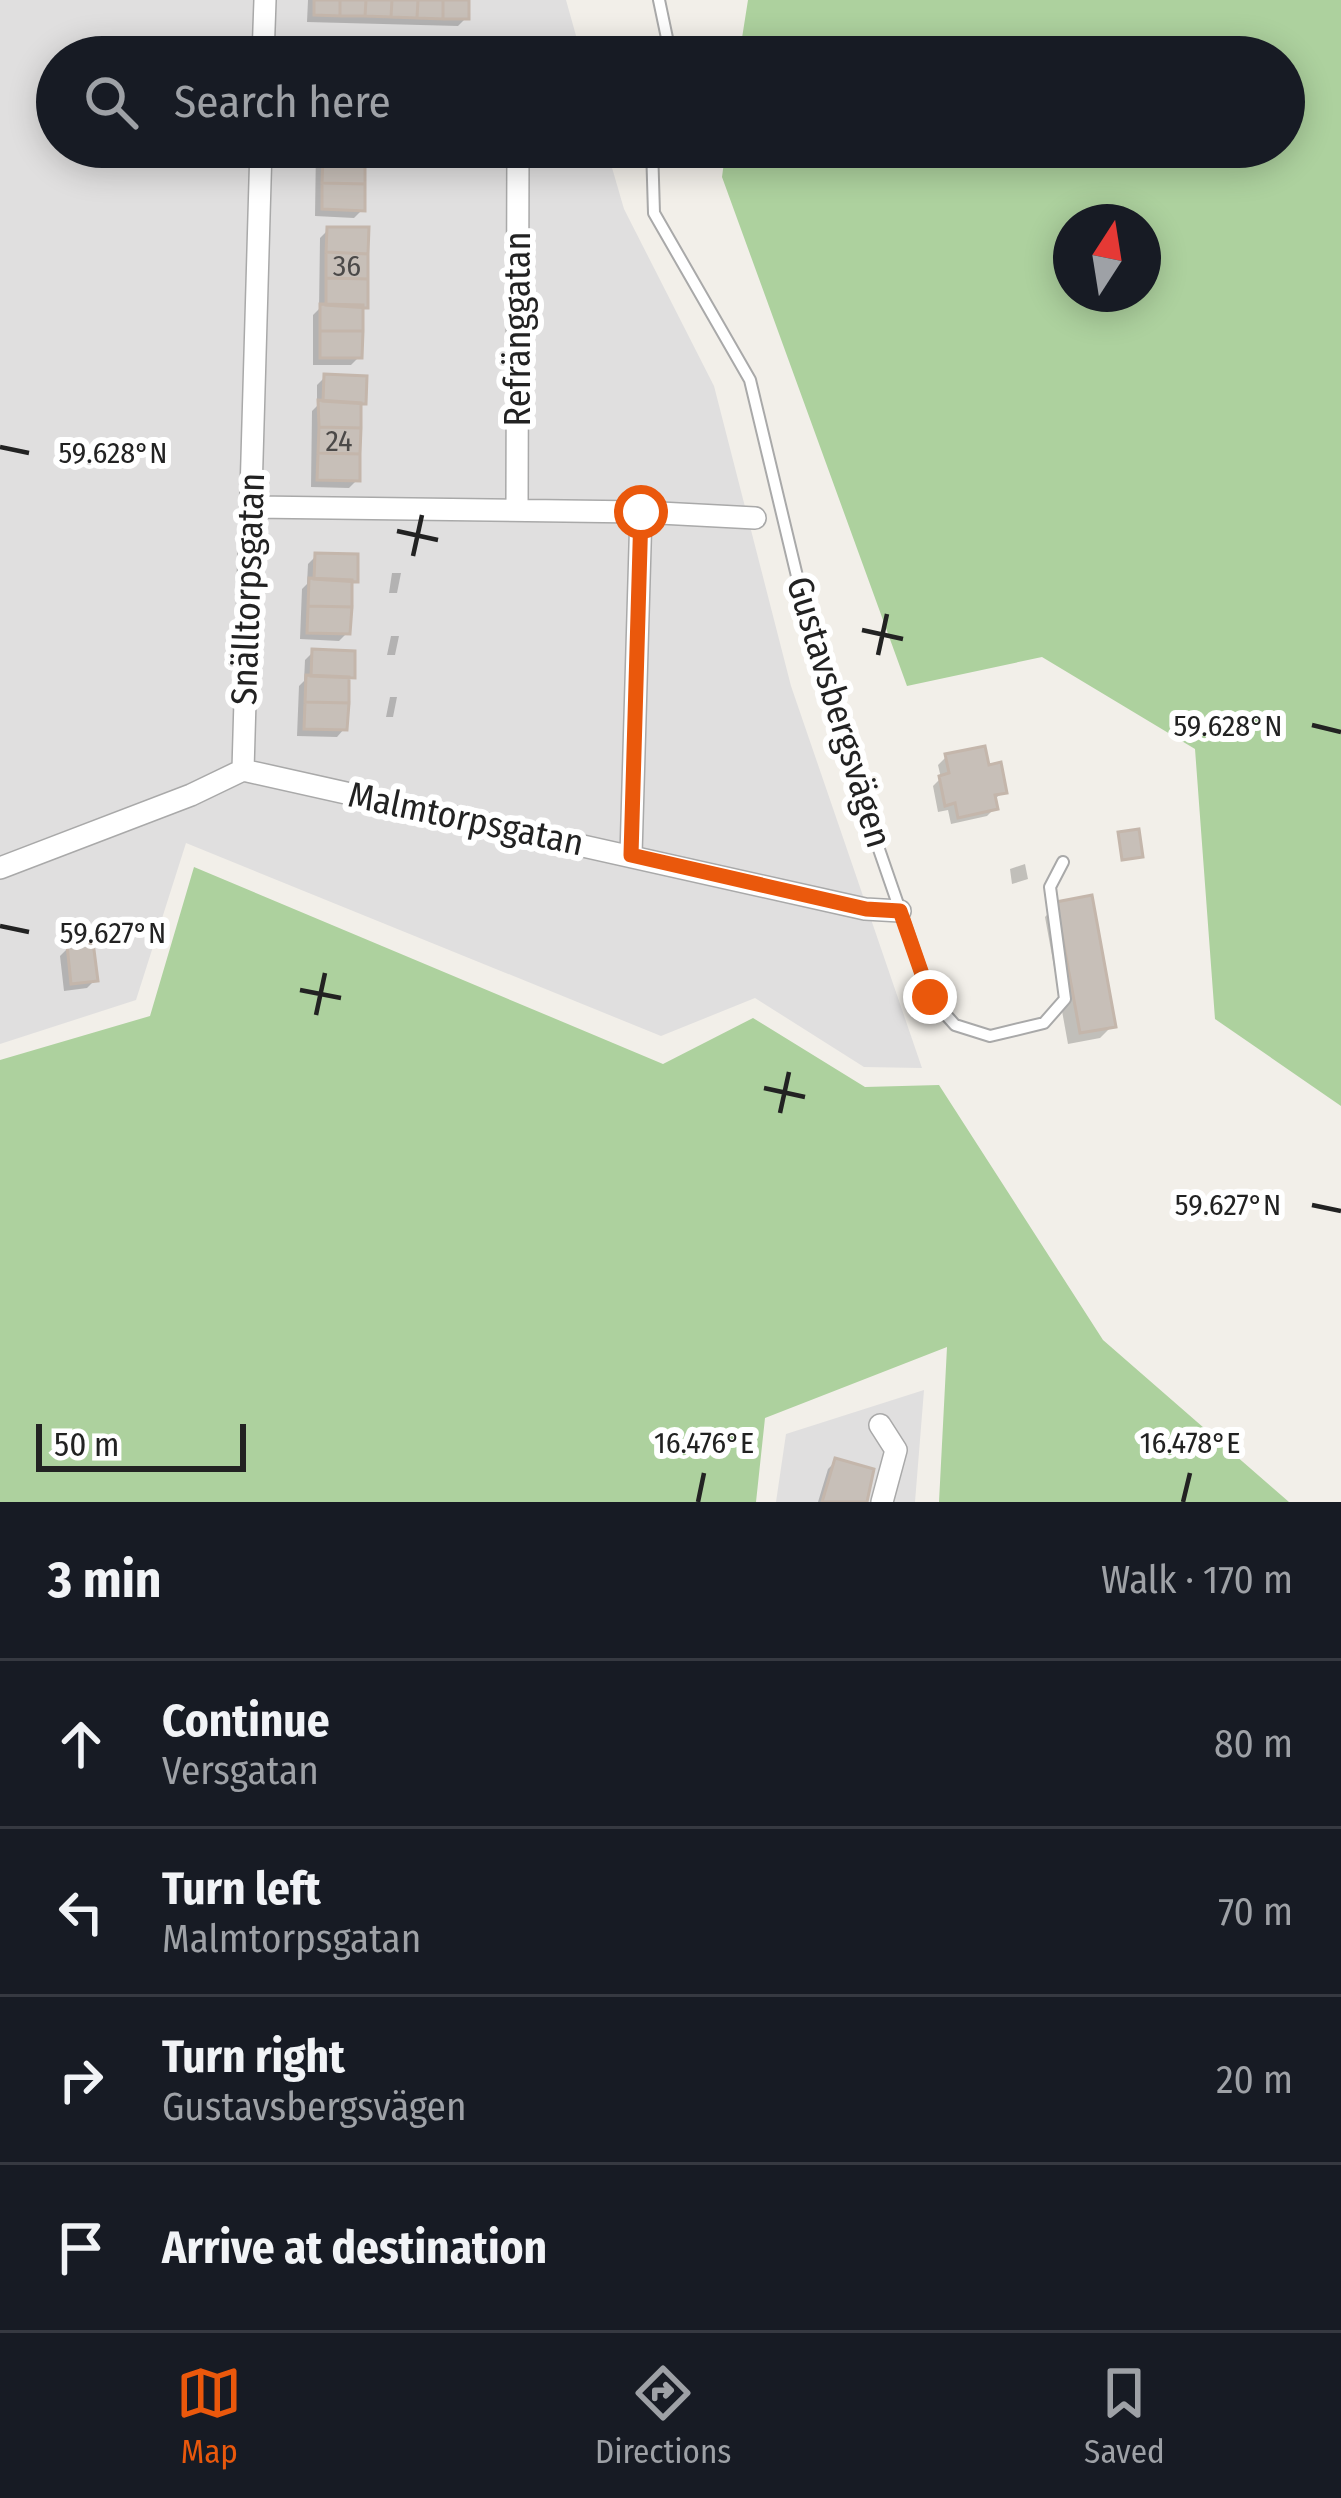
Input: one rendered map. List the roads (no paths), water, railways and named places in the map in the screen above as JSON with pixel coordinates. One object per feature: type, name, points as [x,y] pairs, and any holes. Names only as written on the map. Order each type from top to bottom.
[{"type":"street","points":[[264,36],[265,0]]},
{"type":"street","name":"Snälltorpsgatan","points":[[243,770],[260,168]]},
{"type":"street","name":"Refränggatan","points":[[517,510],[518,168]]},
{"type":"street","points":[[250,507],[755,518]]},
{"type":"street","points":[[631,855],[641,512]]},
{"type":"street","points":[[0,868],[191,795],[243,770]]},
{"type":"street","name":"Malmtorpsgatan","points":[[243,770],[866,909],[900,911]]},
{"type":"street","points":[[880,1425],[896,1450],[882,1502]]},
{"type":"lane","points":[[659,0],[667,36]]},
{"type":"lane","name":"Gustavsbergsvägen","points":[[653,168],[655,213],[750,380],[825,693],[930,997],[955,1025],[990,1036],[1044,1023],[1065,999],[1050,887],[1063,862]]}]
